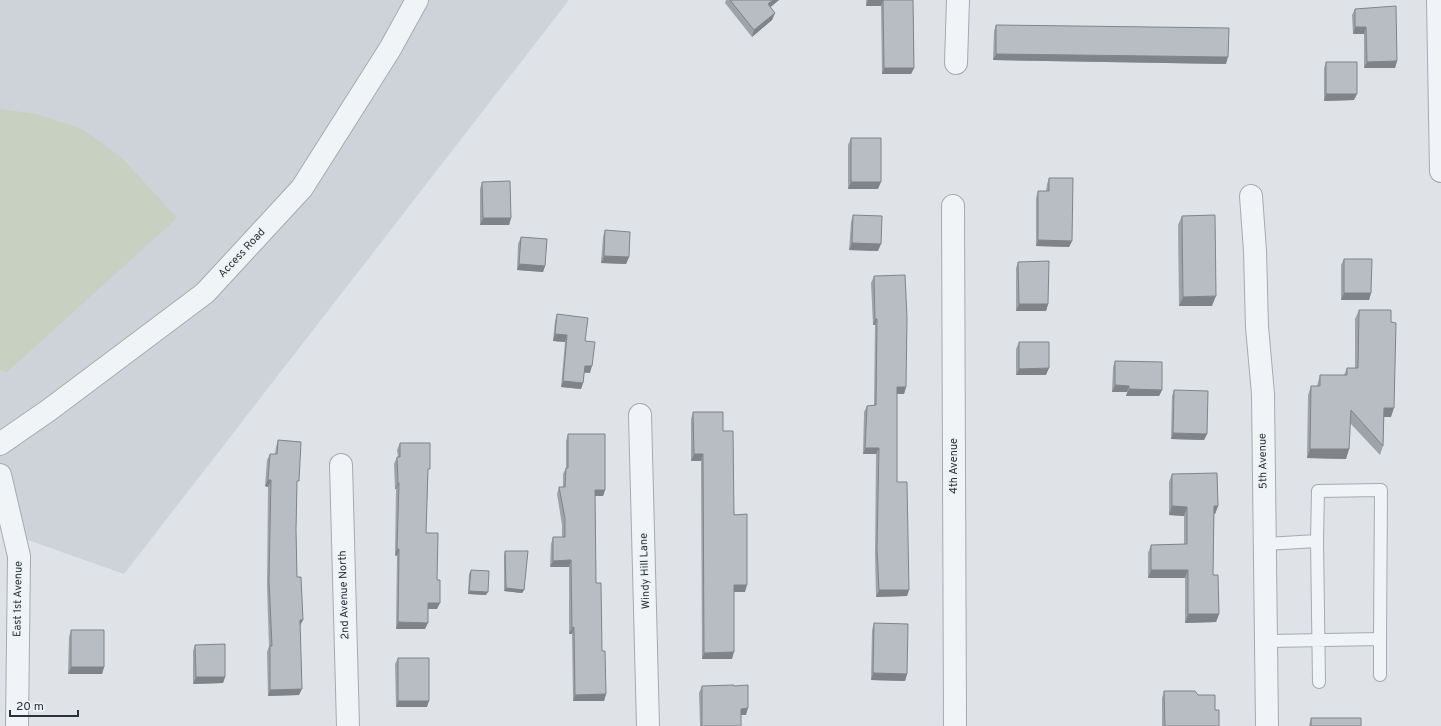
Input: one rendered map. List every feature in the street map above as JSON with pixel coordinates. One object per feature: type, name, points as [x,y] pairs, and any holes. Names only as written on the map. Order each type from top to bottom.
[{"type":"street","name":"Access Road","points":[[0,444],[49,410],[205,293],[302,188],[390,49],[417,0]]},
{"type":"street","points":[[956,63],[958,0]]},
{"type":"street","points":[[1438,0],[1441,171]]},
{"type":"street","name":"5th Avenue","points":[[1250,196],[1255,252],[1256,327],[1262,394],[1267,726]]},
{"type":"street","name":"4th Avenue","points":[[954,206],[955,726]]},
{"type":"street","name":"Windy Hill Lane","points":[[640,416],[648,726]]},
{"type":"street","name":"2nd Avenue North","points":[[341,465],[348,726]]},
{"type":"street","name":"East 1st Avenue","points":[[0,475],[19,556],[17,726]]},
{"type":"lane","points":[[1319,682],[1317,541],[1318,491],[1381,490],[1380,674]]},
{"type":"lane","points":[[1264,544],[1317,541]]},
{"type":"lane","points":[[1266,641],[1380,639]]},
{"type":"shaded area","points":[[0,0],[569,0],[124,574],[0,530]]},
{"type":"green space","points":[[0,109],[36,114],[82,129],[121,157],[177,218],[7,372],[0,370]]},
{"type":"building","points":[[730,0],[773,0],[768,4],[775,13],[754,30]]},
{"type":"building","points":[[883,0],[913,0],[914,68],[884,68]]},
{"type":"building","points":[[1396,6],[1397,61],[1367,62],[1366,27],[1355,27],[1355,9]]},
{"type":"building","points":[[996,25],[1229,28],[1228,57],[996,54]]},
{"type":"building","points":[[1326,62],[1357,62],[1357,94],[1326,94]]},
{"type":"building","points":[[851,138],[881,138],[881,182],[851,182]]},
{"type":"building","points":[[1049,178],[1073,178],[1072,241],[1038,240],[1038,191],[1049,191]]},
{"type":"building","points":[[510,181],[511,218],[483,218],[482,182]]},
{"type":"building","points":[[853,215],[882,216],[881,244],[852,243]]},
{"type":"building","points":[[1215,215],[1216,296],[1183,297],[1182,216]]},
{"type":"building","points":[[605,230],[630,232],[629,257],[604,256]]},
{"type":"building","points":[[521,237],[547,239],[545,266],[519,264]]},
{"type":"building","points":[[1344,259],[1372,259],[1371,293],[1344,293]]},
{"type":"building","points":[[1049,261],[1048,304],[1019,304],[1018,262]]},
{"type":"building","points":[[905,275],[907,318],[906,387],[897,387],[897,482],[907,482],[909,590],[879,590],[877,548],[879,448],[865,448],[867,406],[876,405],[877,319],[875,319],[874,276]]},
{"type":"building","points":[[1359,310],[1391,310],[1391,322],[1396,323],[1394,408],[1384,408],[1383,446],[1351,410],[1349,449],[1310,449],[1311,386],[1320,386],[1320,375],[1347,375],[1347,368],[1358,368]]},
{"type":"building","points":[[557,314],[588,318],[585,341],[595,342],[592,366],[585,366],[583,383],[563,381],[567,335],[555,334]]},
{"type":"building","points":[[1019,342],[1049,342],[1049,368],[1019,369]]},
{"type":"building","points":[[1115,361],[1162,362],[1162,390],[1129,389],[1129,386],[1115,385]]},
{"type":"building","points":[[1174,390],[1208,391],[1207,434],[1173,433]]},
{"type":"building","points":[[693,412],[723,412],[723,431],[733,431],[734,515],[747,514],[747,585],[734,585],[734,652],[704,653],[703,454],[694,454]]},
{"type":"building","points":[[568,434],[605,434],[605,490],[595,490],[596,583],[601,583],[602,651],[605,651],[606,694],[575,695],[571,560],[553,561],[553,537],[565,537],[565,518],[559,487],[565,487],[566,468],[568,468]]},
{"type":"building","points":[[278,440],[301,442],[299,481],[297,481],[296,530],[297,577],[301,577],[303,620],[300,620],[302,689],[270,690],[270,646],[272,646],[269,580],[271,480],[268,480],[270,454],[277,454]]},
{"type":"building","points":[[400,443],[430,443],[426,533],[438,533],[437,580],[440,580],[440,603],[428,603],[428,623],[398,622],[399,549],[397,549],[399,483],[397,457],[400,457]]},
{"type":"building","points":[[1217,473],[1218,506],[1214,506],[1213,575],[1218,575],[1219,614],[1188,614],[1188,570],[1151,570],[1151,545],[1187,544],[1187,507],[1172,506],[1172,474]]},
{"type":"building","points":[[505,551],[528,551],[524,590],[506,588]]},
{"type":"building","points":[[471,570],[489,571],[488,592],[469,591]]},
{"type":"building","points":[[874,623],[908,624],[907,674],[873,673]]},
{"type":"building","points":[[71,630],[104,630],[104,667],[71,667]]},
{"type":"building","points":[[225,644],[225,677],[196,677],[195,645]]},
{"type":"building","points":[[398,658],[429,658],[429,701],[398,701]]},
{"type":"building","points":[[748,685],[748,708],[741,709],[741,726],[702,726],[702,686]]},
{"type":"building","points":[[1164,691],[1195,691],[1198,695],[1215,695],[1215,710],[1219,710],[1219,726],[1165,726]]},
{"type":"building","points":[[1311,718],[1361,718],[1361,726],[1311,726]]}]
